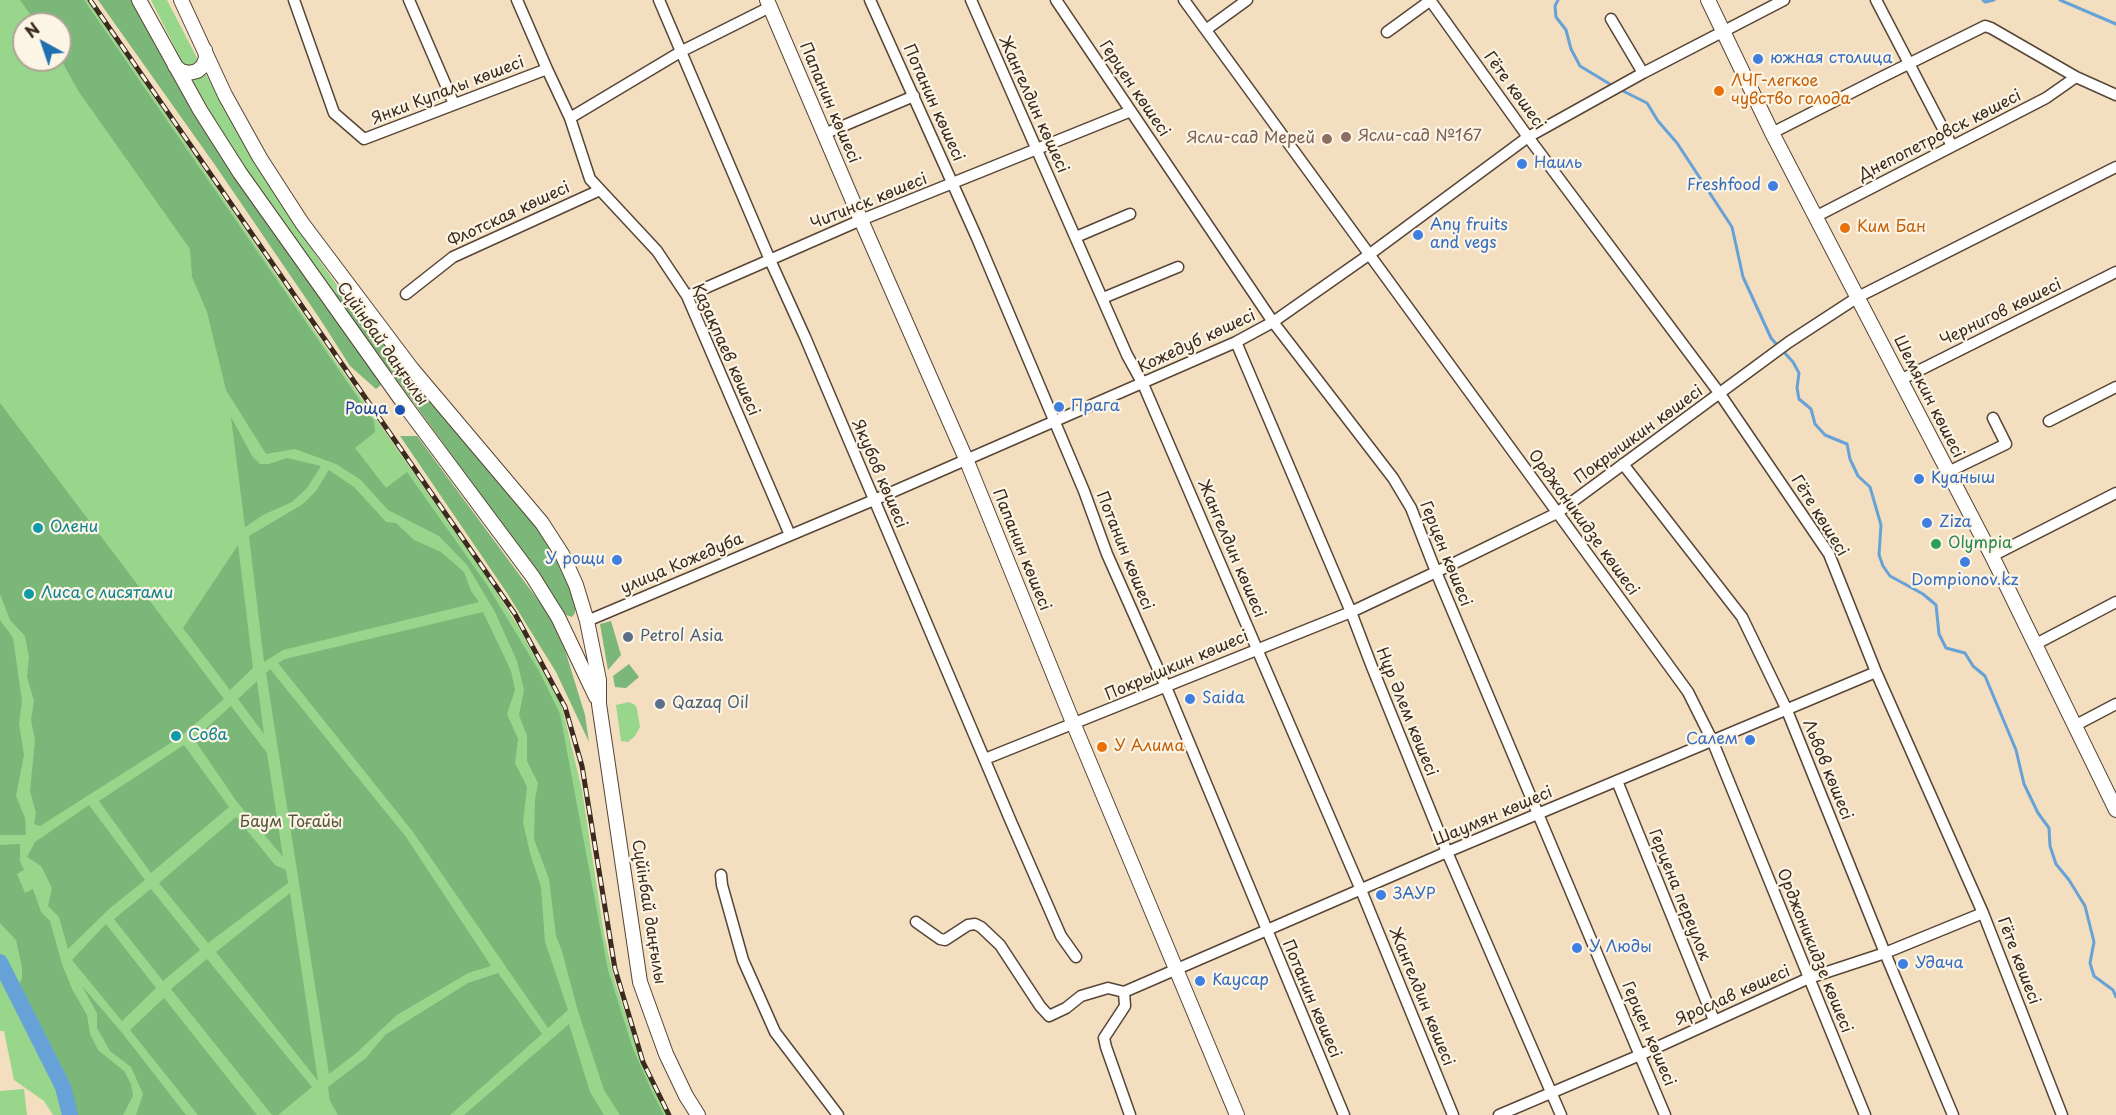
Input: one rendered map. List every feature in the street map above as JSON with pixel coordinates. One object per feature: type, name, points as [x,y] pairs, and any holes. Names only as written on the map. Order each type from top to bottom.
[{"type":"main road","name":"Сүйінбай даңғылы","points":[[139,0],[175,66],[240,173],[407,408],[533,577],[562,625],[599,704]]},
{"type":"main road","name":"Сүйінбай даңғылы","points":[[181,0],[225,95],[260,158],[302,223],[412,369],[542,523],[562,554],[576,585],[587,621],[599,680],[599,704],[640,981],[666,1054],[698,1115]]},
{"type":"main road","name":"Шемякин көшесі","points":[[1708,0],[1772,134],[1992,556],[2116,808]]},
{"type":"main road","name":"Папанин көшесі","points":[[769,4],[966,459],[1237,1115]]},
{"type":"main road","points":[[175,66],[189,73],[197,71],[203,66],[206,58],[205,50]]},
{"type":"street","name":"Янки Купалы көшесі","points":[[294,0],[334,113],[364,139],[547,69]]},
{"type":"street","points":[[409,0],[454,104]]},
{"type":"street","name":"Қазақпаев көшесі","points":[[517,0],[570,118],[590,179],[657,251],[687,296],[790,535]]},
{"type":"street","name":"Якубов көшесі","points":[[659,0],[770,260],[806,337],[1060,936],[1076,957]]},
{"type":"street","name":"Потанин көшесі","points":[[870,0],[953,185],[1084,491],[1107,554],[1166,687],[1344,1115]]},
{"type":"street","name":"Жангелдин көшесі","points":[[971,0],[1127,355],[1143,384],[1361,890],[1453,1115]]},
{"type":"street","name":"Герцен көшесі","points":[[1056,0],[1273,321],[1393,478],[1412,508],[1436,572],[1665,1115]]},
{"type":"street","name":"Орджоникидзе көшесі","points":[[1184,0],[1678,676],[1712,740],[1865,1115]]},
{"type":"street","points":[[1206,29],[1247,0]]},
{"type":"street","points":[[1387,32],[1430,0]]},
{"type":"street","name":"Гёте көшесі","points":[[1430,0],[1528,137],[1720,394],[1829,554],[1876,672],[1983,913],[2062,1115]]},
{"type":"street","points":[[1611,20],[1642,74],[1784,0]]},
{"type":"street","points":[[1876,0],[1952,146]]},
{"type":"street","points":[[570,118],[682,51],[769,4]]},
{"type":"street","points":[[1772,134],[1980,28],[1991,28],[2076,77],[2116,95]]},
{"type":"street","name":"Кожедуб көшесі","points":[[790,535],[1236,342],[1273,321],[1370,254],[1528,137],[1642,74]]},
{"type":"street","name":"Днепопетровск көшесі","points":[[1815,217],[2046,98],[2076,77]]},
{"type":"street","points":[[824,134],[914,96]]},
{"type":"street","name":"Читинск көшесі","points":[[687,296],[861,220],[953,185],[1131,111]]},
{"type":"street","points":[[1858,297],[2116,167]]},
{"type":"street","name":"Флотская көшесі","points":[[406,294],[453,257],[600,190]]},
{"type":"street","points":[[1076,237],[1130,214]]},
{"type":"street","points":[[1103,298],[1178,267]]},
{"type":"street","name":"Чернигов көшесі","points":[[1900,380],[2116,272]]},
{"type":"street","name":"Покрышкин көшесі","points":[[985,759],[1351,612],[1557,513],[1785,345],[1858,297]]},
{"type":"street","name":"Нұр Әлем көшесі","points":[[1236,342],[1351,612],[1447,852],[1561,1115]]},
{"type":"street","points":[[2049,421],[2116,387]]},
{"type":"street","points":[[1948,472],[2006,444],[1993,418]]},
{"type":"street","name":"Львов көшесі","points":[[1623,464],[1742,617],[1786,708],[1953,1115]]},
{"type":"street","points":[[1992,556],[2116,494]]},
{"type":"street","name":"улица Кожедуба","points":[[587,621],[790,535]]},
{"type":"street","points":[[2036,644],[2116,603]]},
{"type":"street","name":"Шаумян көшесі","points":[[1124,992],[1266,929],[1876,672]]},
{"type":"street","points":[[2076,725],[2116,704]]},
{"type":"street","name":"Герцена переулок","points":[[1617,782],[1714,1020]]},
{"type":"street","points":[[721,874],[743,960],[775,1032],[838,1115]]},
{"type":"street","name":"Ярослав көшесі","points":[[1499,1115],[1640,1055],[1809,978],[1885,953],[1983,913]]},
{"type":"street","points":[[916,922],[945,940],[968,925],[975,924],[981,927],[1000,945],[1049,1016],[1081,996],[1108,988],[1124,992],[1125,1006],[1104,1038],[1130,1115]]},
{"type":"green space","name":"Баум Тоғайы","points":[[0,0],[87,0],[490,582],[518,626],[562,707],[582,790],[604,934],[614,979],[641,1062],[667,1115],[53,1115],[44,1101],[14,1080],[4,1031],[0,1031]]},
{"type":"green space","points":[[20,0],[84,0],[374,421],[375,432],[355,448],[386,488],[407,472],[487,585],[539,671],[560,714],[608,970],[633,1049],[664,1115],[620,1115],[604,1090],[556,936],[549,879],[534,839],[538,783],[527,761],[527,736],[519,715],[524,690],[517,661],[495,612],[467,565],[439,536],[388,510],[361,480],[336,464],[295,449],[266,454],[226,390],[207,312],[192,277],[190,249],[79,92],[68,72],[72,72],[72,12],[28,12]]},
{"type":"green space","points":[[98,0],[131,0],[185,96],[381,385],[376,389],[350,366],[215,165]]},
{"type":"green space","points":[[151,0],[167,0],[197,58],[196,65],[190,68],[183,64]]},
{"type":"green space","points":[[205,73],[289,217],[341,291],[335,295],[277,217],[189,79]]},
{"type":"green space","points":[[341,291],[544,534],[568,582],[575,608],[572,617],[566,615],[536,570],[335,295]]},
{"type":"green space","points":[[0,403],[224,699],[180,737],[40,826],[34,824],[36,813],[30,791],[35,740],[31,720],[34,701],[27,677],[29,657],[25,636],[10,620],[0,594]]},
{"type":"green space","points":[[231,417],[252,456],[260,464],[269,464],[287,458],[321,466],[307,488],[292,502],[263,515],[245,527]]},
{"type":"green space","points":[[400,436],[417,436],[549,615],[565,650],[585,715],[589,742],[556,672],[507,593]]},
{"type":"green space","points":[[329,470],[354,487],[386,522],[396,523],[414,540],[441,552],[464,572],[471,591],[479,602],[283,650],[264,662],[249,536],[303,504],[316,491]]},
{"type":"green space","points":[[238,545],[253,668],[230,690],[183,628]]},
{"type":"green space","points":[[483,612],[511,671],[515,690],[507,714],[518,739],[515,763],[527,787],[523,822],[541,887],[545,942],[568,1010],[548,1028],[413,832],[278,663],[285,659]]},
{"type":"green space","points":[[0,620],[13,638],[22,701],[19,724],[24,755],[16,796],[25,818],[26,835],[0,835]]},
{"type":"green space","points":[[611,621],[621,655],[608,670],[600,624]]},
{"type":"green space","points":[[629,664],[639,677],[626,688],[615,687],[613,676]]},
{"type":"green space","points":[[270,669],[406,837],[491,966],[468,973],[397,1015],[355,1054],[329,1074],[266,673]]},
{"type":"green space","points":[[257,681],[264,734],[238,699]]},
{"type":"green space","points":[[629,702],[637,709],[640,727],[628,742],[621,741],[616,705]]},
{"type":"green space","points":[[231,706],[267,753],[283,857],[237,802],[194,739]]},
{"type":"green space","points":[[184,745],[229,807],[151,873],[99,801]]},
{"type":"green space","points":[[89,805],[145,880],[109,909],[68,949],[59,917],[48,906],[52,888],[41,866],[27,857],[35,842]]},
{"type":"green space","points":[[236,817],[275,865],[286,870],[288,883],[208,943],[159,883]]},
{"type":"green space","points":[[20,844],[20,861],[24,870],[17,874],[25,893],[33,889],[41,912],[50,921],[62,964],[72,989],[87,1015],[90,1034],[98,1050],[124,1071],[131,1084],[133,1096],[123,1115],[75,1115],[68,1088],[16,989],[22,979],[22,967],[16,940],[0,923],[0,845]]},
{"type":"green space","points":[[151,889],[200,950],[163,981],[114,919]]},
{"type":"green space","points":[[290,893],[318,1081],[216,952]]},
{"type":"green space","points":[[106,924],[156,988],[122,1021],[72,960]]},
{"type":"green space","points":[[207,959],[312,1087],[278,1115],[272,1115],[171,989]]},
{"type":"green space","points":[[498,973],[542,1034],[450,1115],[338,1115],[330,1101],[328,1087],[366,1058],[385,1035],[468,983]]},
{"type":"green space","points":[[82,986],[186,1115],[136,1115],[143,1094],[131,1067],[110,1051],[97,1028],[97,1013]]},
{"type":"green space","points":[[164,998],[257,1115],[198,1115],[130,1030]]},
{"type":"green space","points":[[569,1024],[590,1092],[604,1115],[464,1115]]},
{"type":"green space","points":[[24,1089],[27,1115],[0,1115],[0,1091]]},
{"type":"waterway","points":[[1558,0],[1555,6],[1556,17],[1566,30],[1571,49],[1580,66],[1613,86]]},
{"type":"waterway","points":[[1983,0],[1985,2],[1994,0]]},
{"type":"waterway","points":[[2060,0],[2116,24]]},
{"type":"waterway","points":[[1619,89],[1647,103],[1658,121],[1677,143],[1732,227],[1743,277],[1771,338],[1778,346]]},
{"type":"waterway","points":[[1783,351],[1799,373],[1797,388],[1799,399],[1811,409],[1815,424],[1825,435],[1847,444],[1850,459],[1858,476],[1870,487],[1881,525],[1879,555],[1883,566],[1890,576],[1923,594],[1936,605],[1939,634],[1946,648],[1965,653],[1973,666],[1985,676],[2016,750],[2024,784],[2038,813],[2049,828],[2050,846],[2056,864],[2085,906],[2094,942],[2090,963],[2094,976],[2113,990],[2116,997]]},
{"type":"waterway","points":[[0,962],[63,1087],[70,1115]]},
{"type":"railway","points":[[90,0],[515,614],[565,707],[582,766],[615,969],[643,1062],[669,1115]]},
{"type":"place","name":"южная столица","points":[[1758,59]]},
{"type":"place","name":"ЛЧГ-легкое чувство голода","points":[[1719,91]]},
{"type":"place","name":"Ясли-сад №167","points":[[1346,137]]},
{"type":"place","name":"Ясли-сад Мерей","points":[[1327,139]]},
{"type":"place","name":"Наиль","points":[[1522,164]]},
{"type":"place","name":"Freshfood","points":[[1773,186]]},
{"type":"place","name":"Ким Бан","points":[[1845,228]]},
{"type":"place","name":"Any fruits and vegs","points":[[1418,235]]},
{"type":"place","name":"Прага","points":[[1059,407]]},
{"type":"place","name":"Роща","points":[[400,410]]},
{"type":"place","name":"Куаныш","points":[[1919,479]]},
{"type":"place","name":"Ziza","points":[[1927,523]]},
{"type":"place","name":"Олени","points":[[38,528]]},
{"type":"place","name":"Olympia","points":[[1936,544]]},
{"type":"place","name":"У рощи","points":[[617,560]]},
{"type":"place","name":"Dompionov.kz","points":[[1965,562]]},
{"type":"place","name":"Лиса с лисятами","points":[[29,594]]},
{"type":"place","name":"Petrol Asia","points":[[628,637]]},
{"type":"place","name":"Saida","points":[[1190,699]]},
{"type":"place","name":"Qazaq Oil","points":[[660,704]]},
{"type":"place","name":"Сова","points":[[176,736]]},
{"type":"place","name":"Салем","points":[[1750,740]]},
{"type":"place","name":"У Алима","points":[[1102,747]]},
{"type":"place","name":"ЗАУР","points":[[1381,895]]},
{"type":"place","name":"У Люды","points":[[1577,948]]},
{"type":"place","name":"Удача","points":[[1903,964]]},
{"type":"place","name":"Каусар","points":[[1200,981]]}]
